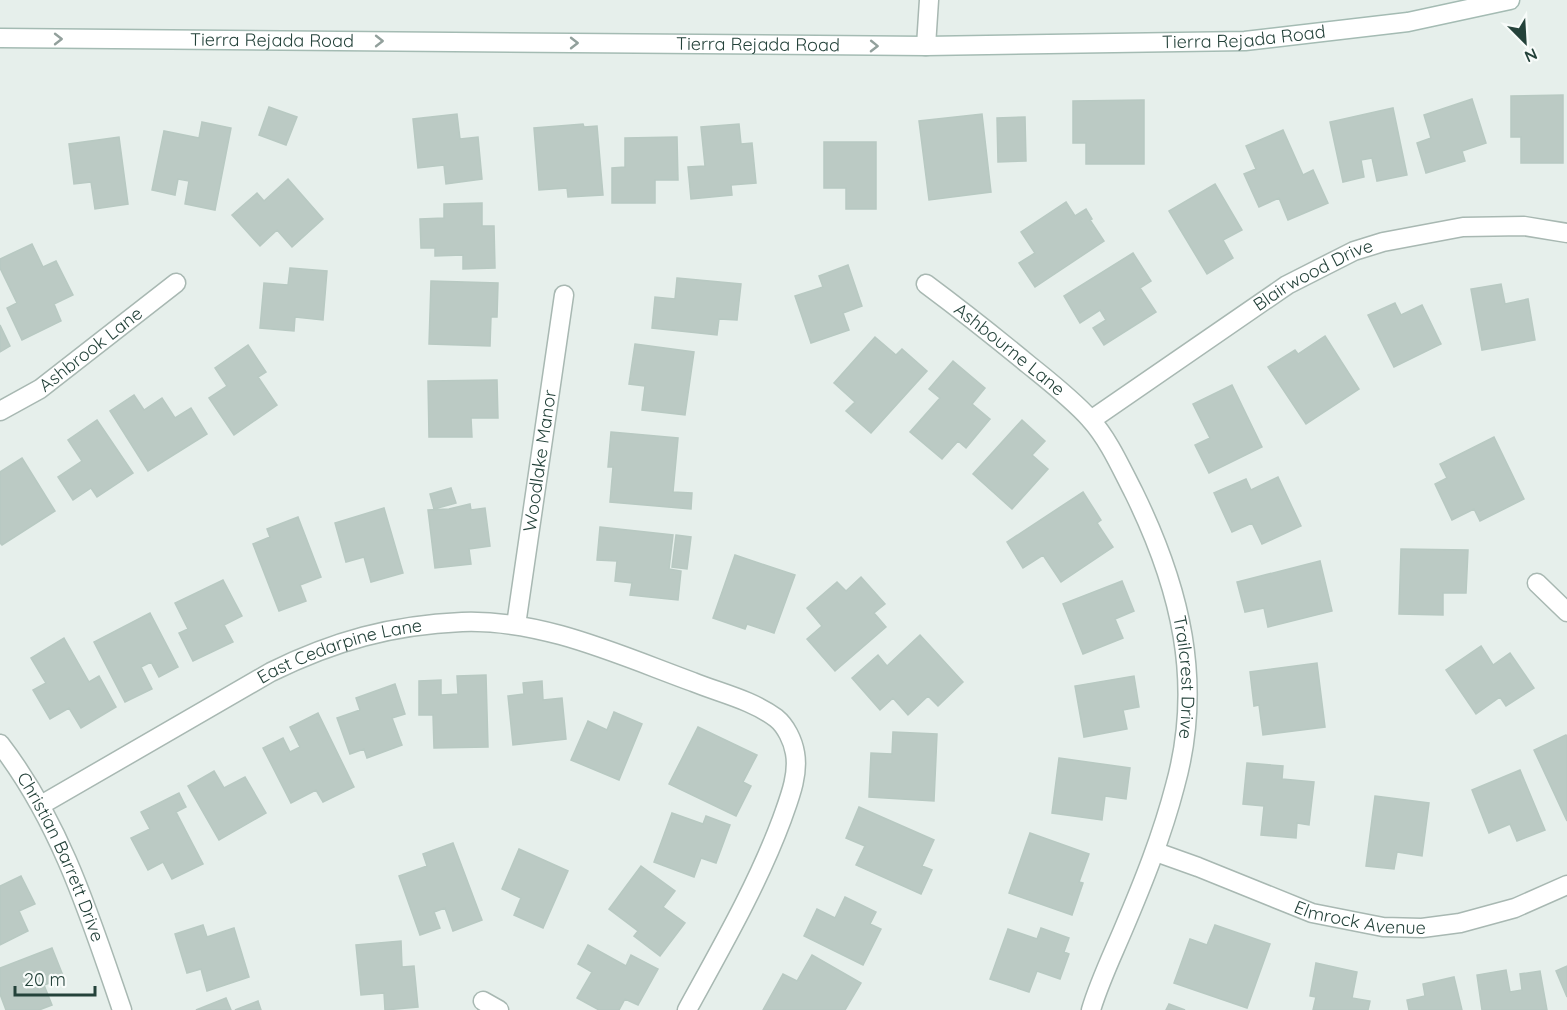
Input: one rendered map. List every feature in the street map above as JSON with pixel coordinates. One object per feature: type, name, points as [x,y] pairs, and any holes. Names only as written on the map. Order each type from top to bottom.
[{"type":"street","points":[[926,46],[929,0]]},
{"type":"street","name":"Tierra Rejada Road","points":[[0,38],[926,46],[1245,41],[1408,22],[1510,0]]},
{"type":"street","name":"Blairwood Drive","points":[[1091,420],[1287,285],[1354,251],[1383,242],[1463,226],[1524,226],[1567,233]]},
{"type":"street","name":"Ashbrook Lane","points":[[0,411],[40,389],[176,283]]},
{"type":"street","name":"Ashbourne Lane","points":[[926,284],[981,325],[1058,388],[1091,420]]},
{"type":"street","name":"Woodlake Manor","points":[[516,625],[564,295]]},
{"type":"street","name":"Trailcrest Drive","points":[[1091,420],[1121,466],[1167,569],[1176,602],[1188,682],[1186,733],[1176,783],[1155,852],[1091,1010]]},
{"type":"street","points":[[1537,583],[1567,612]]},
{"type":"street","name":"East Cedarpine Lane","points":[[41,805],[271,672],[299,658],[372,633],[422,624],[465,622],[516,625],[552,633],[756,706],[777,719],[786,729],[795,750],[796,761],[792,790],[774,840],[743,908],[687,1010]]},
{"type":"street","name":"Christian Barrett Drive","points":[[0,744],[16,764],[41,805],[66,854],[122,1010]]},
{"type":"street","name":"Elmrock Avenue","points":[[1155,852],[1312,913],[1383,927],[1422,928],[1460,923],[1515,908],[1567,885]]},
{"type":"street","points":[[483,1001],[499,1010]]},
{"type":"building","points":[[1563,95],[1563,163],[1521,163],[1521,137],[1511,137],[1511,96]]},
{"type":"building","points":[[1472,99],[1486,143],[1462,151],[1465,161],[1426,173],[1417,143],[1431,138],[1424,115]]},
{"type":"building","points":[[1144,100],[1144,164],[1086,164],[1086,143],[1073,143],[1073,101]]},
{"type":"building","points":[[269,107],[297,117],[286,145],[259,135]]},
{"type":"building","points":[[1393,108],[1407,175],[1377,181],[1372,158],[1361,160],[1364,177],[1343,182],[1330,122]]},
{"type":"building","points":[[457,114],[460,139],[478,137],[482,179],[446,184],[444,165],[418,168],[413,119]]},
{"type":"building","points":[[982,114],[991,192],[929,200],[919,121]]},
{"type":"building","points":[[1025,117],[1026,161],[998,162],[997,118]]},
{"type":"building","points":[[202,122],[231,128],[215,210],[185,204],[189,181],[178,179],[175,195],[152,190],[164,131],[199,138]]},
{"type":"building","points":[[583,124],[584,127],[597,126],[603,195],[568,197],[567,188],[539,190],[534,128]]},
{"type":"building","points":[[739,124],[741,144],[752,143],[756,183],[731,185],[732,195],[691,199],[688,167],[705,166],[701,127]]},
{"type":"building","points":[[1283,130],[1303,175],[1313,170],[1328,203],[1288,220],[1279,198],[1259,207],[1244,174],[1256,169],[1246,146]]},
{"type":"building","points":[[119,137],[128,204],[95,209],[91,182],[74,184],[69,144]]},
{"type":"building","points":[[677,137],[678,180],[655,180],[655,203],[612,203],[612,168],[625,167],[625,138]]},
{"type":"building","points":[[824,142],[876,142],[876,209],[846,209],[846,188],[824,188]]},
{"type":"building","points":[[288,179],[323,219],[292,247],[277,230],[260,246],[232,215],[257,193],[264,201]]},
{"type":"building","points":[[1215,184],[1242,230],[1223,240],[1233,258],[1207,274],[1169,211]]},
{"type":"building","points":[[1066,202],[1075,216],[1086,209],[1092,219],[1090,220],[1104,241],[1035,287],[1019,263],[1035,253],[1021,232]]},
{"type":"building","points":[[482,203],[482,226],[494,226],[495,268],[463,269],[463,255],[435,256],[435,248],[421,248],[420,219],[444,218],[444,204]]},
{"type":"building","points":[[32,244],[43,267],[56,261],[73,295],[54,304],[61,321],[22,340],[7,308],[17,303],[0,268],[0,259]]},
{"type":"building","points":[[1133,253],[1151,281],[1140,288],[1156,312],[1104,345],[1093,328],[1106,320],[1100,310],[1080,323],[1064,296]]},
{"type":"building","points":[[848,265],[862,306],[843,313],[849,330],[811,343],[795,296],[823,287],[819,276]]},
{"type":"building","points":[[290,268],[327,271],[323,320],[295,317],[294,331],[260,328],[264,283],[288,285]]},
{"type":"building","points":[[677,278],[741,284],[737,320],[719,319],[717,335],[652,328],[655,297],[675,299]]},
{"type":"building","points":[[431,281],[498,283],[497,317],[491,317],[490,346],[429,344]]},
{"type":"building","points":[[1501,284],[1505,304],[1528,299],[1535,340],[1482,350],[1471,289]]},
{"type":"building","points":[[1395,303],[1401,315],[1422,305],[1441,344],[1394,367],[1368,315]]},
{"type":"building","points":[[0,325],[10,346],[0,352]]},
{"type":"building","points":[[1325,336],[1359,389],[1306,424],[1268,367],[1295,350],[1298,354]]},
{"type":"building","points":[[875,337],[896,355],[902,349],[927,371],[871,433],[846,411],[855,402],[834,383]]},
{"type":"building","points":[[635,344],[694,352],[685,415],[642,410],[645,386],[629,384]]},
{"type":"building","points":[[248,345],[266,372],[258,377],[277,405],[234,435],[209,398],[227,386],[215,368]]},
{"type":"building","points":[[953,361],[985,388],[972,404],[990,419],[966,448],[958,441],[942,459],[910,432],[940,398],[929,389]]},
{"type":"building","points":[[497,380],[498,418],[471,418],[472,437],[429,437],[428,381]]},
{"type":"building","points":[[1232,385],[1262,447],[1209,473],[1195,445],[1210,438],[1193,404]]},
{"type":"building","points":[[134,395],[144,410],[162,398],[175,418],[191,408],[207,434],[148,471],[110,411]]},
{"type":"building","points":[[97,420],[133,473],[97,497],[91,488],[73,500],[58,477],[82,461],[68,440]]},
{"type":"building","points":[[1022,420],[1045,441],[1032,455],[1048,469],[1012,509],[973,474]]},
{"type":"building","points":[[611,432],[678,438],[673,492],[692,493],[691,509],[610,502],[613,467],[608,467]]},
{"type":"building","points":[[1494,437],[1524,499],[1480,521],[1474,509],[1452,520],[1435,484],[1447,478],[1440,464]]},
{"type":"building","points":[[22,458],[55,511],[2,545],[0,543],[0,472]]},
{"type":"building","points":[[1278,477],[1301,526],[1262,544],[1252,523],[1232,532],[1214,493],[1246,479],[1251,490]]},
{"type":"building","points":[[451,488],[456,503],[434,509],[430,494]]},
{"type":"building","points":[[1083,492],[1101,520],[1097,523],[1113,547],[1061,582],[1043,555],[1023,568],[1007,542]]},
{"type":"building","points":[[470,504],[471,510],[485,508],[490,546],[469,549],[471,564],[435,568],[428,510],[449,509]]},
{"type":"building","points":[[384,508],[403,573],[371,582],[364,557],[346,562],[335,523]]},
{"type":"building","points":[[298,517],[321,577],[300,585],[306,601],[279,611],[253,544],[270,537],[267,529]]},
{"type":"building","points":[[600,527],[673,535],[669,569],[681,571],[678,600],[630,595],[632,583],[615,581],[617,561],[597,560]]},
{"type":"building","points":[[676,535],[691,537],[687,569],[672,567]]},
{"type":"building","points":[[1401,549],[1468,550],[1466,593],[1443,593],[1443,615],[1399,614]]},
{"type":"building","points":[[735,555],[795,575],[774,633],[747,624],[745,629],[713,618]]},
{"type":"building","points":[[1320,561],[1332,611],[1268,627],[1264,608],[1245,612],[1237,582]]},
{"type":"building","points":[[861,577],[885,604],[874,613],[886,627],[835,671],[807,639],[822,626],[807,608],[837,582],[846,591]]},
{"type":"building","points":[[223,580],[242,616],[224,625],[233,642],[193,661],[179,633],[188,629],[175,603]]},
{"type":"building","points":[[1122,581],[1134,611],[1115,619],[1123,638],[1083,654],[1063,604]]},
{"type":"building","points":[[150,613],[178,667],[159,677],[151,662],[141,667],[152,689],[125,702],[94,642]]},
{"type":"building","points":[[920,635],[963,682],[938,706],[928,696],[908,715],[893,698],[880,710],[852,678],[878,655],[887,666]]},
{"type":"building","points":[[64,638],[89,682],[99,676],[116,707],[81,728],[69,708],[50,719],[33,690],[46,683],[31,658]]},
{"type":"building","points":[[1481,646],[1493,665],[1510,653],[1534,688],[1506,706],[1500,697],[1476,714],[1446,670]]},
{"type":"building","points":[[1317,663],[1325,727],[1263,735],[1259,705],[1254,706],[1250,672]]},
{"type":"building","points":[[486,675],[488,747],[434,748],[433,715],[419,715],[419,681],[441,680],[441,695],[458,694],[457,676]]},
{"type":"building","points":[[1134,676],[1139,707],[1123,710],[1127,729],[1084,737],[1075,686]]},
{"type":"building","points":[[542,681],[543,700],[562,698],[566,739],[513,745],[508,696],[524,694],[523,683]]},
{"type":"building","points":[[395,684],[405,714],[392,718],[402,745],[367,758],[364,749],[350,754],[337,718],[360,710],[356,698]]},
{"type":"building","points":[[614,712],[642,724],[619,780],[571,760],[588,721],[607,730]]},
{"type":"building","points":[[318,713],[354,787],[323,802],[316,790],[291,803],[263,748],[283,738],[290,752],[300,747],[290,727]]},
{"type":"building","points":[[698,727],[757,755],[743,782],[751,786],[736,816],[669,784]]},
{"type":"building","points":[[893,732],[937,734],[934,801],[869,797],[871,753],[892,754]]},
{"type":"building","points":[[1567,736],[1567,821],[1534,750]]},
{"type":"building","points":[[1059,758],[1130,768],[1126,799],[1105,796],[1102,820],[1052,813]]},
{"type":"building","points":[[1247,763],[1283,766],[1282,779],[1314,782],[1309,825],[1297,823],[1296,838],[1261,835],[1264,806],[1243,804]]},
{"type":"building","points":[[1520,770],[1545,830],[1517,841],[1510,824],[1489,833],[1472,790]]},
{"type":"building","points":[[214,771],[224,788],[245,777],[266,813],[219,840],[188,786]]},
{"type":"building","points":[[179,793],[186,807],[176,812],[203,864],[172,879],[163,862],[148,870],[131,838],[150,829],[141,812]]},
{"type":"building","points":[[1375,796],[1429,803],[1422,856],[1397,852],[1394,869],[1366,866]]},
{"type":"building","points":[[859,807],[934,840],[922,866],[932,870],[921,894],[856,865],[865,846],[846,838]]},
{"type":"building","points":[[672,813],[703,824],[706,816],[730,825],[716,863],[701,858],[694,877],[654,862]]},
{"type":"building","points":[[1030,833],[1089,854],[1079,882],[1083,883],[1072,915],[1009,893]]},
{"type":"building","points":[[453,843],[482,920],[453,931],[445,908],[434,912],[440,928],[420,935],[399,876],[427,866],[423,854]]},
{"type":"building","points":[[519,849],[568,871],[543,928],[514,915],[521,898],[502,889]]},
{"type":"building","points":[[641,866],[675,891],[663,907],[685,923],[660,956],[634,936],[638,931],[609,909]]},
{"type":"building","points":[[21,876],[35,904],[19,911],[28,931],[0,945],[0,886]]},
{"type":"building","points":[[845,897],[876,912],[870,924],[881,929],[863,965],[804,936],[817,909],[835,918]]},
{"type":"building","points":[[203,925],[207,937],[234,928],[249,977],[207,991],[201,969],[187,973],[175,934]]},
{"type":"building","points":[[1215,925],[1270,944],[1247,1008],[1174,983],[1190,939],[1207,945]]},
{"type":"building","points":[[1041,928],[1069,938],[1064,952],[1069,954],[1060,979],[1037,971],[1029,992],[990,979],[1008,929],[1037,939]]},
{"type":"building","points":[[401,941],[402,967],[414,966],[418,1007],[385,1010],[384,993],[361,995],[356,945]]},
{"type":"building","points":[[588,945],[626,966],[631,955],[658,969],[638,1005],[625,999],[619,1010],[599,1010],[577,998],[592,972],[578,964]]},
{"type":"building","points":[[52,948],[64,978],[44,985],[52,1005],[39,1010],[6,1010],[0,994],[0,968]]},
{"type":"building","points":[[812,955],[861,983],[845,1010],[763,1010],[783,974],[797,981]]},
{"type":"building","points":[[1316,963],[1357,972],[1352,998],[1370,1001],[1368,1010],[1313,1010],[1316,997],[1310,996]]},
{"type":"building","points":[[1567,966],[1567,997],[1556,971]]},
{"type":"building","points":[[1506,970],[1510,992],[1522,990],[1520,974],[1540,971],[1547,1010],[1482,1010],[1477,975]]},
{"type":"building","points":[[1454,977],[1462,1010],[1409,1010],[1407,1000],[1425,996],[1423,984]]},
{"type":"building","points":[[226,998],[231,1010],[196,1010]]},
{"type":"building","points":[[258,1001],[261,1010],[235,1010]]},
{"type":"building","points":[[1169,1004],[1185,1010],[1166,1010]]}]
